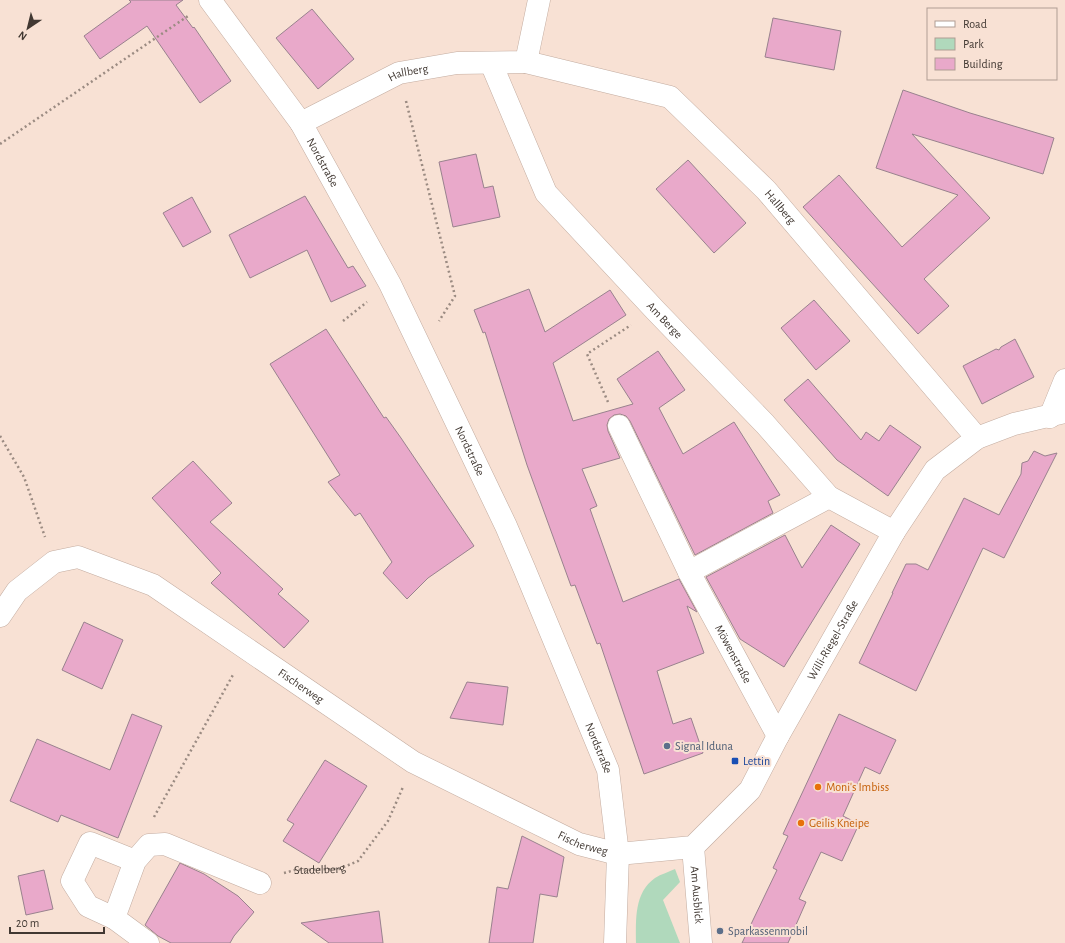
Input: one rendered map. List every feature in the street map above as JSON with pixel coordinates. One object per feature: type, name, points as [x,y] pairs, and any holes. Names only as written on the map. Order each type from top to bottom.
[{"type":"street","name":"Nordstraße","points":[[211,0],[301,124],[390,284],[506,526],[608,770],[618,854],[615,943]]},
{"type":"street","points":[[526,62],[539,0]]},
{"type":"street","name":"Hallberg","points":[[301,124],[399,73],[457,63],[526,62],[670,97],[766,190],[977,438]]},
{"type":"street","name":"Am Berge","points":[[491,63],[546,193],[655,310],[765,424],[830,497],[894,532]]},
{"type":"street","name":"Willi-Riegel-Straße","points":[[693,848],[750,790],[778,736],[894,532],[935,470],[977,438],[1014,424],[1057,414],[1065,380]]},
{"type":"street","name":"Möwenstraße","points":[[619,426],[689,572],[778,736]]},
{"type":"street","points":[[689,572],[830,497]]},
{"type":"street","name":"Fischerweg","points":[[0,616],[17,591],[54,562],[78,557],[153,586],[413,762],[579,844],[618,854]]},
{"type":"street","points":[[134,861],[90,843],[72,880],[88,906],[114,918],[148,943]]},
{"type":"street","points":[[114,918],[134,861],[149,844],[165,844],[260,883]]},
{"type":"street","points":[[618,854],[693,848]]},
{"type":"street","name":"Am Ausblick","points":[[693,848],[700,943]]},
{"type":"path","points":[[0,144],[211,0]]},
{"type":"path","points":[[399,73],[455,296],[420,348]]},
{"type":"path","points":[[619,426],[587,354],[655,310]]},
{"type":"path","points":[[0,436],[24,477],[54,562]]},
{"type":"path","points":[[149,844],[154,818],[236,669]]},
{"type":"path","name":"Stadelberg","points":[[260,883],[295,870],[339,869],[358,861],[388,821],[413,762]]},
{"type":"green space","points":[[675,869],[680,882],[663,900],[680,943],[636,943],[636,916],[643,891],[655,878]]},
{"type":"building","points":[[129,0],[183,0],[176,5],[193,28],[194,27],[231,81],[200,103],[147,26],[100,59],[84,36],[131,2]]},
{"type":"building","points":[[312,9],[354,59],[318,89],[276,38]]},
{"type":"building","points":[[773,18],[841,31],[834,70],[765,57]]},
{"type":"building","points":[[903,90],[970,113],[1054,138],[1043,174],[912,134],[990,218],[924,279],[949,306],[918,334],[803,207],[839,175],[902,247],[958,195],[876,168]]},
{"type":"building","points":[[476,154],[484,188],[493,186],[500,217],[453,227],[439,162]]},
{"type":"building","points":[[688,160],[746,223],[714,253],[656,189]]},
{"type":"building","points":[[305,196],[348,268],[353,266],[366,286],[331,302],[307,250],[250,278],[229,235]]},
{"type":"building","points":[[192,197],[211,232],[183,247],[163,213]]},
{"type":"building","points":[[529,289],[545,332],[610,290],[626,315],[553,363],[573,421],[633,404],[617,379],[658,351],[685,390],[659,408],[683,454],[734,422],[780,495],[768,501],[773,513],[695,555],[630,421],[626,416],[620,414],[614,415],[609,419],[607,425],[608,431],[620,458],[582,469],[597,506],[590,509],[623,602],[679,579],[697,612],[687,606],[704,653],[657,671],[673,724],[691,718],[703,753],[644,774],[600,643],[597,644],[575,585],[571,586],[527,465],[485,332],[483,333],[474,310]]},
{"type":"building","points":[[814,300],[850,341],[816,370],[781,328]]},
{"type":"building","points":[[326,329],[384,418],[386,417],[401,438],[474,546],[428,578],[407,599],[383,573],[392,562],[360,513],[355,516],[328,482],[340,475],[270,364]]},
{"type":"building","points":[[1015,339],[1034,377],[982,404],[963,366],[996,349],[999,350],[1001,347]]},
{"type":"building","points":[[808,379],[861,440],[866,432],[879,441],[890,425],[921,447],[888,496],[837,460],[784,400]]},
{"type":"building","points":[[1034,451],[1045,456],[1057,453],[1004,558],[983,548],[916,691],[859,663],[906,564],[916,564],[928,570],[964,498],[999,515],[1021,474],[1022,463],[1028,461]]},
{"type":"building","points":[[193,461],[232,503],[210,522],[283,589],[278,594],[309,621],[284,648],[211,583],[221,573],[152,498]]},
{"type":"building","points":[[831,525],[860,544],[784,667],[740,639],[706,577],[785,535],[802,568]]},
{"type":"building","points":[[84,622],[123,640],[102,689],[62,670]]},
{"type":"building","points":[[467,682],[508,687],[503,725],[450,718]]},
{"type":"building","points":[[132,714],[162,726],[118,838],[61,815],[58,822],[10,801],[37,739],[110,770]]},
{"type":"building","points":[[839,714],[896,740],[880,774],[865,767],[843,816],[859,824],[842,861],[821,852],[799,899],[806,902],[788,943],[742,943],[777,870],[773,868],[788,836],[783,834]]},
{"type":"building","points":[[325,760],[367,786],[319,863],[283,841],[294,824],[287,820]]},
{"type":"building","points":[[522,836],[564,857],[557,897],[540,894],[533,943],[489,943],[497,887],[508,889]]},
{"type":"building","points":[[180,863],[204,874],[238,896],[254,912],[230,943],[171,943],[158,936],[145,925]]},
{"type":"building","points":[[44,870],[53,909],[26,915],[18,876]]},
{"type":"building","points":[[379,911],[383,943],[329,943],[301,923]]},
{"type":"place","name":"Signal Iduna","points":[[667,746]]},
{"type":"place","name":"Lettin","points":[[735,761]]},
{"type":"place","name":"Moni's Imbiss","points":[[818,787]]},
{"type":"place","name":"Geilis Kneipe","points":[[801,823]]},
{"type":"place","name":"Sparkassenmobil","points":[[720,931]]}]
